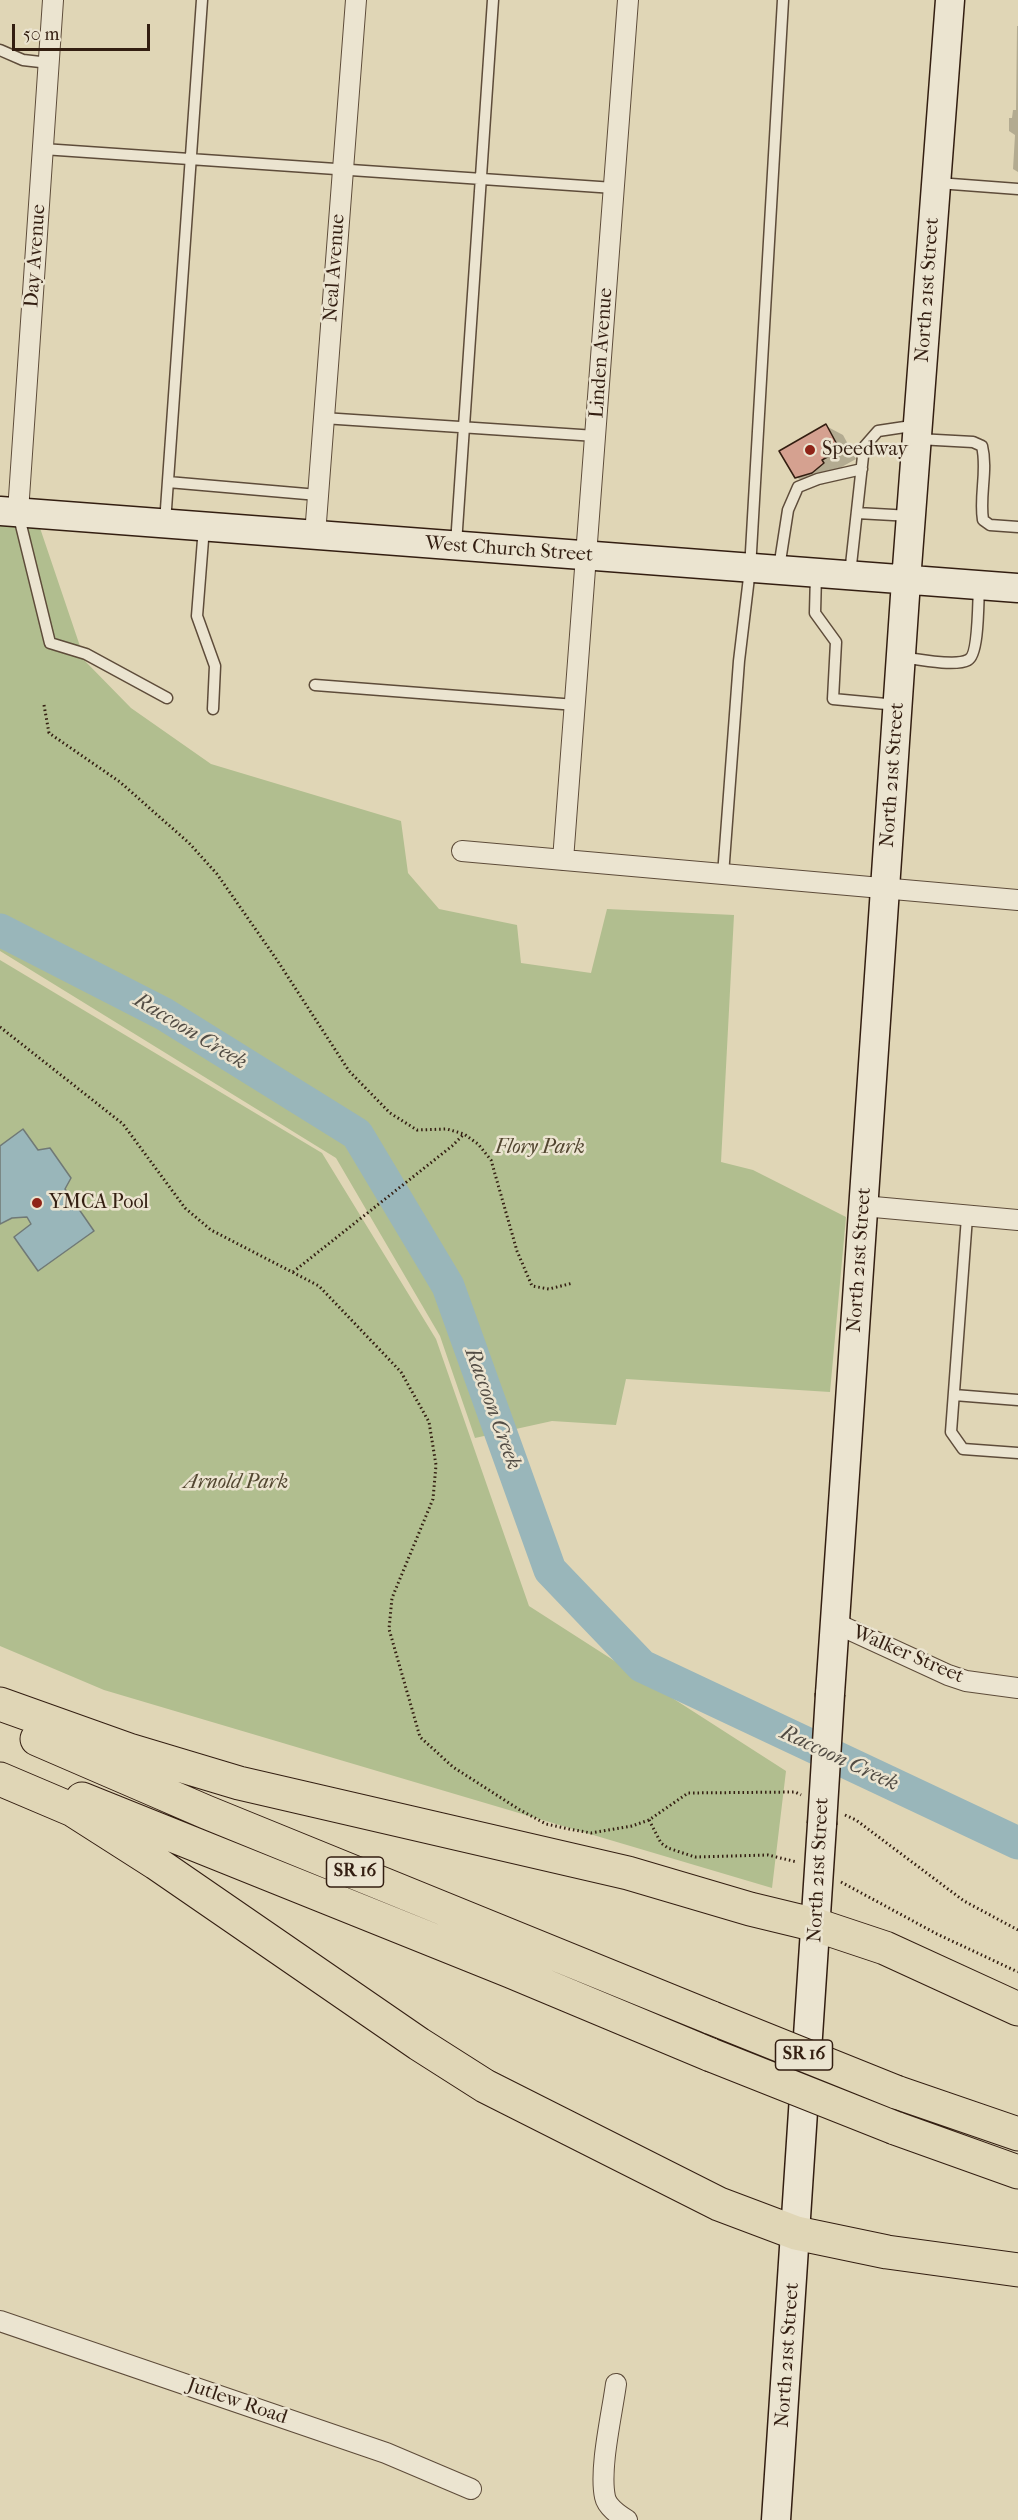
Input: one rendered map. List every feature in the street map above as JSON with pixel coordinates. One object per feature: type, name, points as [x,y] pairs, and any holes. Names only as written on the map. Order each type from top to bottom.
[{"type":"highway","points":[[0,1704],[129,1750],[240,1783],[628,1873],[750,1910],[816,1926],[885,1948],[1018,2009]]},
{"type":"highway","name":"SR 16","points":[[0,1722],[206,1812],[712,2019],[896,2092],[1018,2134]]},
{"type":"highway","name":"SR 16","points":[[0,1765],[510,1971],[711,2055],[895,2128],[1018,2172]]},
{"type":"highway","points":[[0,1779],[82,1816],[156,1863],[419,2044],[485,2086],[719,2204],[796,2233],[887,2252],[1018,2270]]},
{"type":"main road","name":"North 21st Street","points":[[776,2520],[816,1926],[829,1817],[830,1694],[906,581],[950,0]]},
{"type":"main road","name":"West Church Street","points":[[9,512],[1018,588]]},
{"type":"street","name":"Day Avenue","points":[[9,512],[43,149],[53,0]]},
{"type":"street","name":"Neal Avenue","points":[[315,535],[356,0]]},
{"type":"street","name":"Linden Avenue","points":[[563,860],[628,0]]},
{"type":"street","points":[[462,851],[885,891],[1018,900]]},
{"type":"street","points":[[863,1206],[1018,1220]]},
{"type":"street","name":"Walker Street","points":[[835,1623],[948,1675],[966,1681],[1018,1688]]},
{"type":"street","name":"Jutlew Road","points":[[0,2321],[386,2453],[471,2489]]},
{"type":"street","points":[[616,2384],[604,2474],[605,2499],[617,2514],[627,2520]]},
{"type":"lane","points":[[165,524],[202,0]]},
{"type":"lane","points":[[456,546],[493,0]]},
{"type":"lane","points":[[723,875],[739,661],[750,569],[783,0]]},
{"type":"lane","points":[[0,50],[23,60],[49,63]]},
{"type":"lane","points":[[43,149],[614,188]]},
{"type":"lane","points":[[936,183],[1018,189]]},
{"type":"lane","points":[[324,418],[596,436]]},
{"type":"lane","points":[[849,576],[864,447],[878,431],[917,432],[973,442],[982,446],[985,456],[981,507],[983,520],[990,525],[1018,527]]},
{"type":"lane","points":[[778,571],[788,510],[798,487],[819,479],[862,469]]},
{"type":"lane","points":[[168,482],[318,495]]},
{"type":"lane","points":[[9,512],[50,643],[86,654],[167,698]]},
{"type":"lane","points":[[857,513],[911,516]]},
{"type":"lane","points":[[204,526],[197,616],[215,666],[213,709]]},
{"type":"lane","points":[[816,574],[815,613],[836,642],[833,699],[898,705]]},
{"type":"lane","points":[[901,657],[956,662],[968,660],[974,655],[979,586]]},
{"type":"lane","points":[[315,684],[576,705]]},
{"type":"lane","points":[[967,1217],[951,1432],[963,1449],[1018,1453]]},
{"type":"lane","points":[[954,1395],[1018,1400]]},
{"type":"path","points":[[44,705],[49,734],[120,782],[189,843],[217,874],[277,960],[349,1071],[390,1113],[417,1130],[447,1129],[464,1134],[478,1144],[491,1160],[517,1251],[532,1286],[549,1289],[573,1283]]},
{"type":"path","points":[[0,1027],[123,1124],[185,1208],[211,1230],[319,1286],[401,1372],[429,1422],[436,1466],[433,1499],[392,1598],[389,1629],[420,1737],[453,1767],[520,1810],[546,1824],[591,1833],[632,1826],[649,1820],[663,1808],[688,1793],[795,1792],[805,1797]]},
{"type":"path","points":[[293,1272],[452,1146],[464,1134]]},
{"type":"path","points":[[829,1817],[856,1820],[964,1902],[1018,1930]]},
{"type":"green space","name":"Flory Park","points":[[0,525],[40,528],[85,661],[131,708],[211,764],[401,821],[408,873],[439,909],[517,925],[521,963],[591,973],[607,909],[734,915],[721,1162],[753,1170],[846,1217],[830,1392],[626,1379],[616,1425],[552,1421],[475,1438],[440,1336],[336,1158],[0,951]]},
{"type":"green space","name":"Arnold Park","points":[[0,960],[322,1153],[436,1339],[529,1606],[786,1771],[772,1888],[104,1690],[0,1646]]},
{"type":"water","name":"YMCA Pool","points":[[23,1129],[38,1150],[50,1148],[71,1178],[65,1189],[94,1231],[38,1271],[14,1237],[31,1224],[27,1217],[12,1218],[0,1224],[0,1146]]},
{"type":"building","name":"Speedway","points":[[826,424],[840,450],[822,460],[824,463],[812,473],[795,478],[779,451]]},
{"type":"waterway","name":"Raccoon Creek","points":[[0,930],[164,1014],[357,1134],[448,1286],[550,1570],[642,1666],[1018,1843]]},
{"type":"place","name":"Speedway","points":[[810,450]]},
{"type":"place","name":"YMCA Pool","points":[[37,1203]]}]
